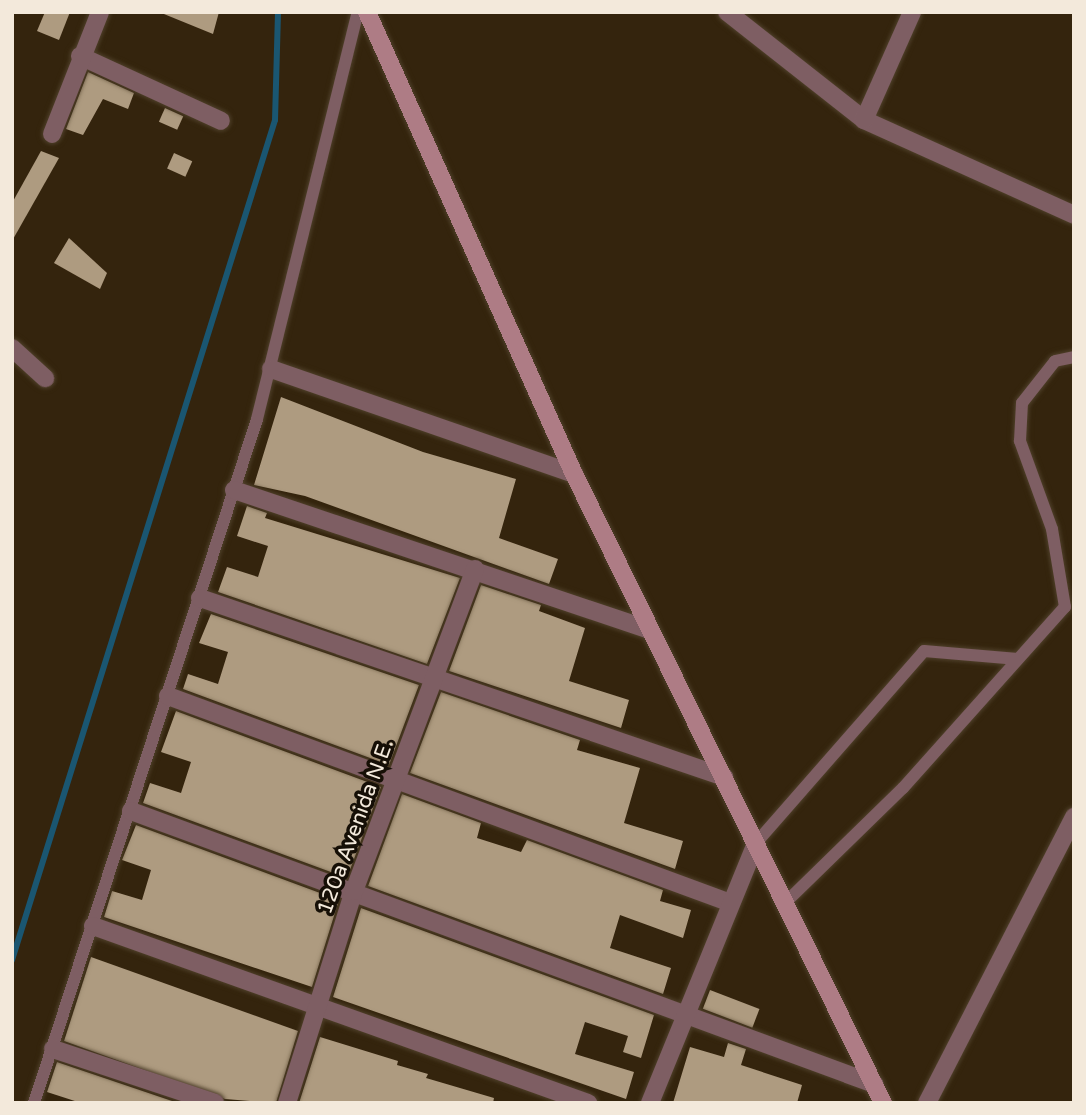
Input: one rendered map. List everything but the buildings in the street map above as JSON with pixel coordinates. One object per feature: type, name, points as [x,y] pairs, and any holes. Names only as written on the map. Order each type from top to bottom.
[{"type":"main road","points":[[367,12],[574,474],[883,1103]]},
{"type":"street","points":[[52,134],[80,56],[100,12]]},
{"type":"street","points":[[727,12],[864,120],[1074,215]]},
{"type":"street","points":[[864,120],[912,12]]},
{"type":"street","points":[[80,56],[221,121]]},
{"type":"street","points":[[12,348],[45,378]]},
{"type":"street","points":[[271,369],[574,474]]},
{"type":"street","points":[[234,489],[648,629]]},
{"type":"street","name":"120a Avenida N.E.","points":[[286,1103],[354,891],[475,569]]},
{"type":"street","points":[[200,598],[724,777]]},
{"type":"street","points":[[168,696],[728,902]]},
{"type":"street","points":[[131,811],[354,891],[682,1016],[874,1084]]},
{"type":"street","points":[[928,1103],[1074,817]]},
{"type":"street","points":[[650,1103],[728,902],[756,843]]},
{"type":"street","points":[[93,926],[588,1103]]},
{"type":"street","points":[[53,1049],[215,1103]]},
{"type":"lane","points":[[34,1103],[200,598],[271,369],[358,12]]},
{"type":"lane","points":[[785,903],[903,788],[1065,607],[1052,529],[1020,441],[1021,403],[1055,362],[1074,357]]},
{"type":"lane","points":[[756,843],[924,652],[1018,659]]},
{"type":"waterway","points":[[12,960],[275,120],[278,12]]}]
